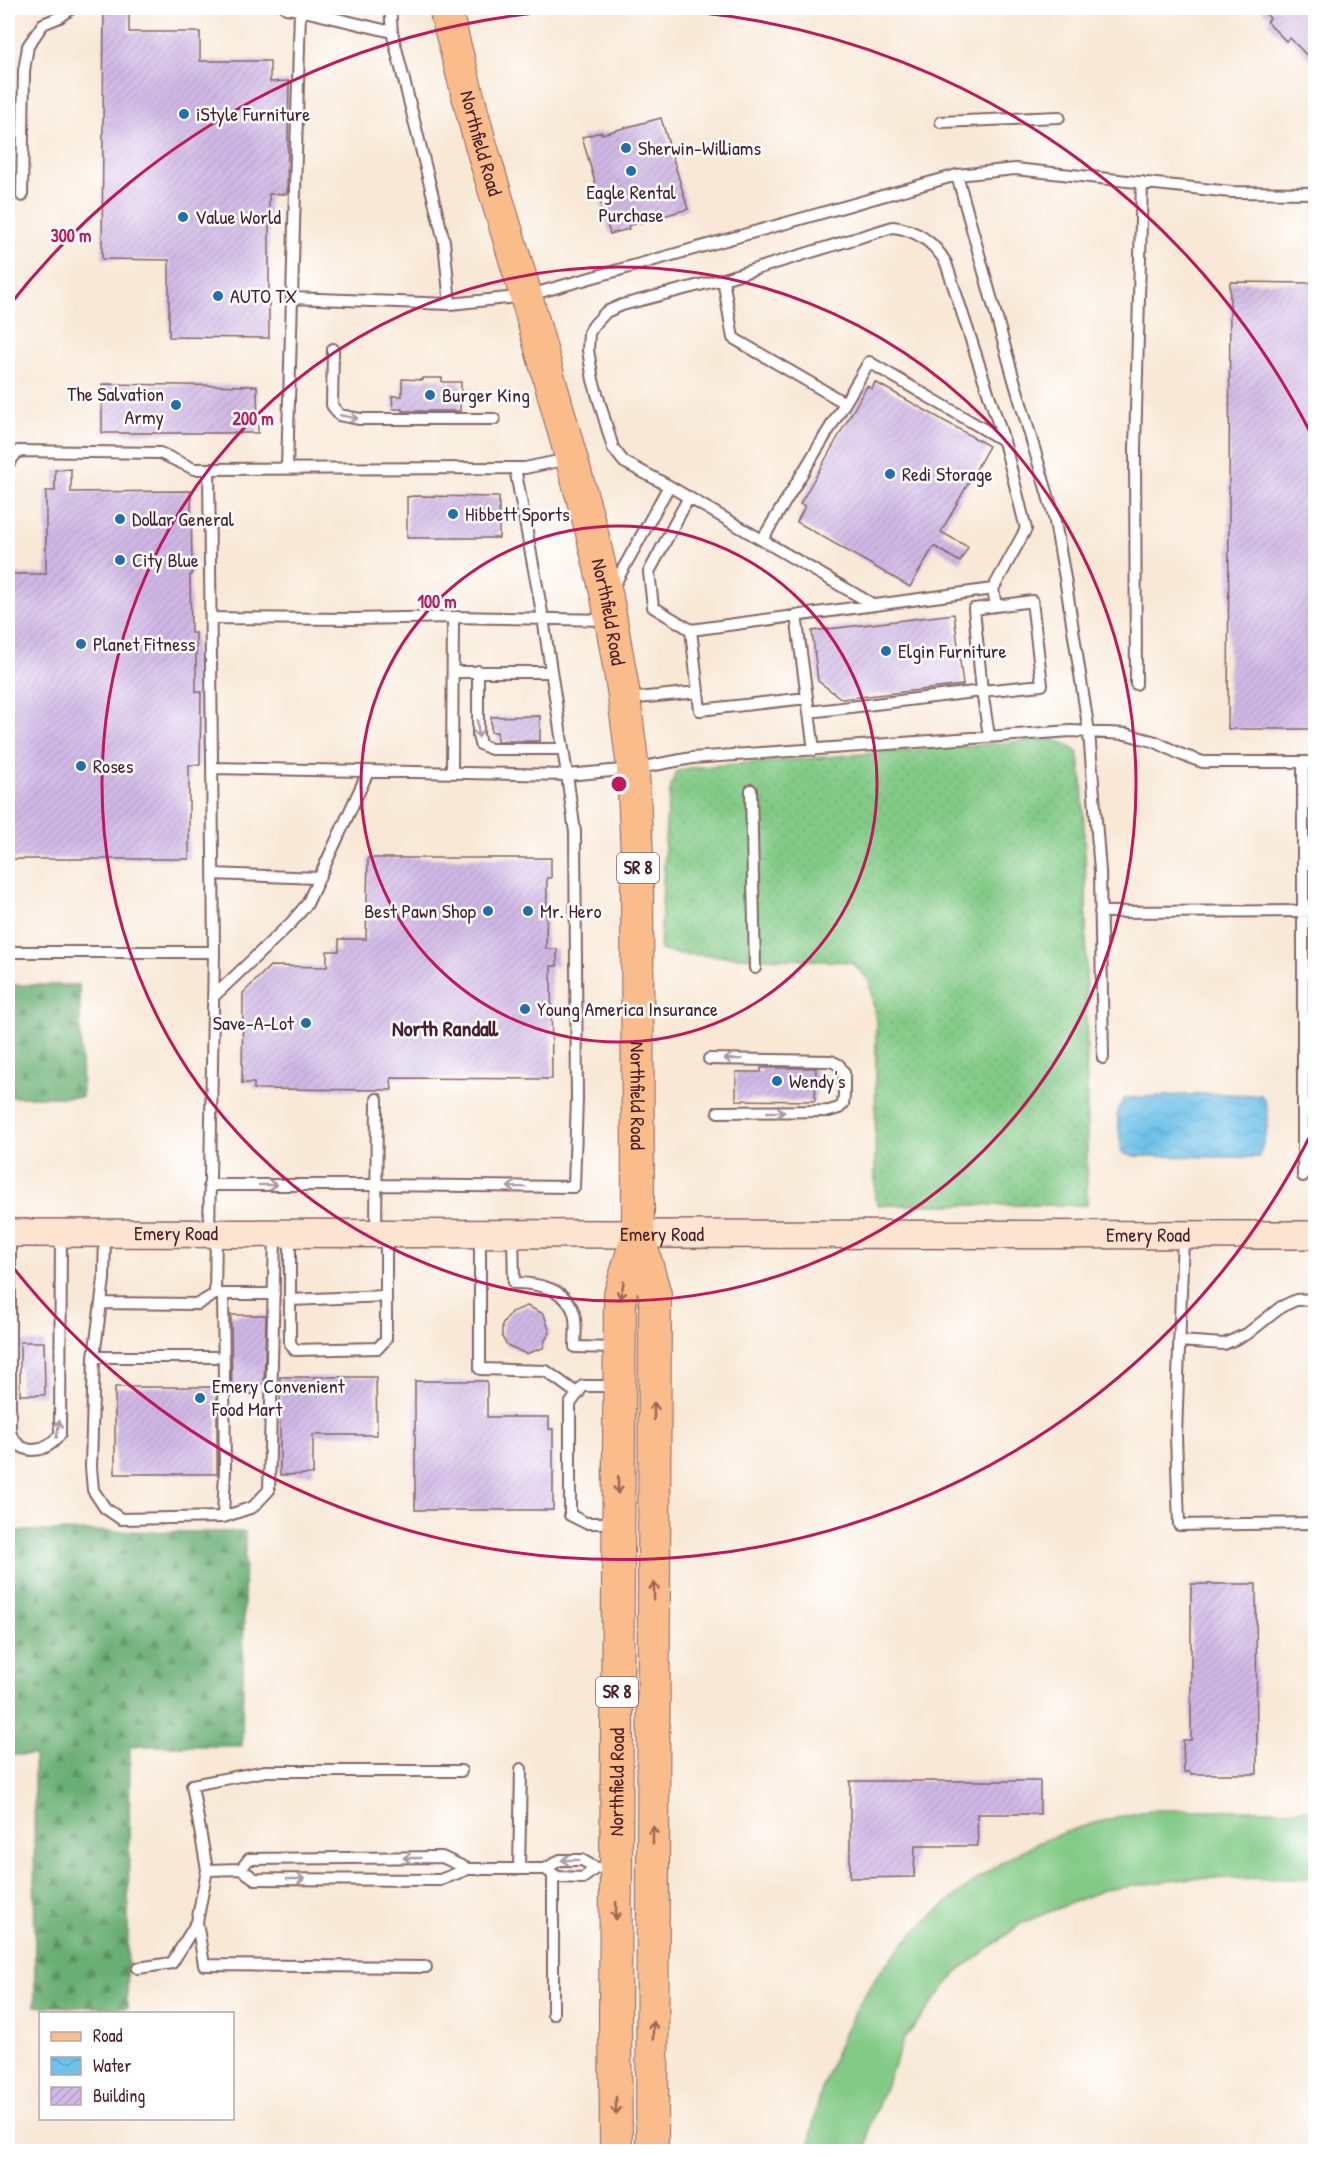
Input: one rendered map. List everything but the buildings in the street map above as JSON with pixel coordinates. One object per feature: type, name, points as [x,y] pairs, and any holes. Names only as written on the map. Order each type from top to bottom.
[{"type":"main road","name":"Northfield Road","points":[[446,8],[480,142],[591,529],[609,609],[633,769],[638,856],[638,1234],[655,1294],[652,2151]]},
{"type":"main road","name":"Emery Road","points":[[9,1233],[1316,1235]]},
{"type":"main road","name":"Northfield Road","points":[[616,2151],[606,1868],[618,1528],[620,1294],[638,1234]]},
{"type":"main road","points":[[618,1528],[654,1533]]},
{"type":"main road","points":[[606,1868],[653,1867]]},
{"type":"lane","points":[[22,196],[24,71],[28,46],[43,24],[60,17],[72,8]]},
{"type":"lane","points":[[286,8],[392,32]]},
{"type":"lane","points":[[390,8],[392,32],[444,241],[450,304]]},
{"type":"lane","points":[[287,468],[300,10]]},
{"type":"lane","points":[[941,122],[1059,117]]},
{"type":"lane","points":[[292,298],[450,304],[526,296],[957,175],[1015,169],[1231,192],[1316,193]]},
{"type":"lane","points":[[957,175],[1004,347],[1054,516],[1089,732],[1100,871],[1103,1058]]},
{"type":"lane","points":[[1136,684],[1135,449],[1142,182]]},
{"type":"lane","points":[[874,605],[689,497],[624,462],[613,448],[592,380],[588,350],[589,333],[598,319],[606,312],[622,305],[723,279],[893,227],[908,229],[922,237],[937,248],[946,263],[1004,441],[1026,529],[993,589],[996,606]]},
{"type":"lane","points":[[723,279],[733,338],[845,403]]},
{"type":"lane","points":[[333,349],[332,405],[339,415],[360,419],[494,419]]},
{"type":"lane","points":[[762,540],[869,362],[1004,441]]},
{"type":"lane","points":[[8,464],[18,451],[160,453],[194,470],[525,468],[571,459]]},
{"type":"lane","points":[[209,1185],[574,1187],[577,1098],[575,832],[543,618],[515,468]]},
{"type":"lane","points":[[209,469],[214,952],[209,1185],[219,1294],[225,1470],[223,1517]]},
{"type":"lane","points":[[211,618],[453,617],[543,618],[575,621],[609,609],[669,486]]},
{"type":"lane","points":[[689,497],[649,572],[653,608],[691,630],[993,589]]},
{"type":"lane","points":[[809,712],[982,691],[1042,685],[1032,602],[974,609],[982,691],[988,736]]},
{"type":"lane","points":[[795,615],[814,750]]},
{"type":"lane","points":[[452,771],[453,617]]},
{"type":"lane","points":[[691,630],[700,710],[807,698]]},
{"type":"lane","points":[[478,671],[480,744],[491,749],[563,749]]},
{"type":"lane","points":[[453,672],[551,672]]},
{"type":"lane","points":[[624,699],[698,692]]},
{"type":"lane","points":[[212,768],[567,775],[633,769],[692,758],[1071,731],[1126,734],[1155,742],[1203,762],[1316,762]]},
{"type":"lane","points":[[1303,762],[1303,1176]]},
{"type":"lane","points":[[213,998],[291,923],[307,904],[368,772]]},
{"type":"lane","points":[[752,790],[755,968]]},
{"type":"lane","points":[[213,874],[318,878]]},
{"type":"lane","points":[[1100,912],[1316,911]]},
{"type":"lane","points":[[8,952],[214,952]]},
{"type":"lane","points":[[709,1059],[831,1061],[839,1065],[844,1073],[843,1104],[839,1108],[829,1111],[718,1112]]},
{"type":"lane","points":[[283,1234],[290,1300],[290,1343],[295,1350],[378,1348],[386,1339],[386,1296],[375,1185],[377,1099]]},
{"type":"lane","points":[[9,1233],[10,1432],[14,1442],[22,1448],[39,1449],[53,1444],[60,1434],[61,1233]]},
{"type":"lane","points":[[105,1234],[104,1279],[94,1357],[91,1467],[93,1490],[105,1508],[121,1519],[223,1517],[253,1507],[269,1490],[274,1294],[283,1234]]},
{"type":"lane","points":[[480,1234],[480,1369],[546,1371],[578,1394]]},
{"type":"lane","points":[[513,1234],[514,1283],[534,1283],[560,1294],[569,1303],[575,1326],[575,1347],[620,1348]]},
{"type":"lane","points":[[1183,1234],[1176,1435],[1179,1526],[1316,1523]]},
{"type":"lane","points":[[101,1303],[198,1304],[219,1294],[274,1294]]},
{"type":"lane","points":[[290,1300],[386,1296]]},
{"type":"lane","points":[[1179,1341],[1224,1344],[1247,1334],[1281,1306],[1296,1300],[1316,1299]]},
{"type":"lane","points":[[94,1357],[215,1357]]},
{"type":"lane","points":[[618,1528],[586,1523],[570,1515],[570,1404],[583,1386],[619,1386]]},
{"type":"lane","points":[[519,1869],[521,1769]]},
{"type":"lane","points":[[426,1967],[204,1965],[197,1922],[207,1870],[192,1785],[266,1771],[461,1770]]},
{"type":"lane","points":[[241,1869],[249,1859],[442,1857],[468,1869]]},
{"type":"lane","points":[[553,2014],[549,1872],[560,1860],[582,1860],[606,1868]]},
{"type":"lane","points":[[207,1870],[241,1869],[255,1879],[440,1880],[468,1869],[519,1869],[549,1872],[558,1877],[583,1878],[606,1868]]},
{"type":"lane","points":[[138,1968],[172,1963],[197,1922]]},
{"type":"green space","points":[[1052,739],[1066,744],[1078,753],[1082,779],[1086,886],[1087,1205],[879,1205],[875,1199],[876,1021],[869,980],[851,962],[678,954],[660,950],[666,823],[671,786],[676,772],[688,768]]},
{"type":"green space","points":[[8,985],[79,985],[82,1097],[8,1097]]},
{"type":"green space","points":[[8,1531],[245,1532],[242,1746],[130,1746],[127,2008],[35,2006],[34,1755],[8,1755]]},
{"type":"green space","points":[[1151,1810],[1315,1810],[1315,1879],[1192,1878],[1103,1890],[1022,1923],[956,1973],[905,2038],[870,2124],[866,2151],[809,2151],[820,2096],[841,2040],[869,1988],[886,1964],[917,1929],[979,1878],[1028,1848],[1080,1828]]},
{"type":"water","points":[[1208,1094],[1261,1095],[1268,1118],[1259,1157],[1133,1156],[1122,1153],[1117,1112],[1125,1098]]},
{"type":"place","name":"iStyle Furniture","points":[[184,114]]},
{"type":"place","name":"Sherwin-Williams","points":[[626,148]]},
{"type":"place","name":"Eagle Rental Purchase","points":[[631,171]]},
{"type":"place","name":"Value World","points":[[183,217]]},
{"type":"place","name":"AUTO TX","points":[[218,296]]},
{"type":"place","name":"Burger King","points":[[430,395]]},
{"type":"place","name":"The Salvation Army","points":[[176,405]]},
{"type":"place","name":"Redi Storage","points":[[890,474]]},
{"type":"place","name":"Hibbett Sports","points":[[453,514]]},
{"type":"place","name":"Dollar General","points":[[120,519]]},
{"type":"place","name":"City Blue","points":[[120,560]]},
{"type":"place","name":"Planet Fitness","points":[[81,644]]},
{"type":"place","name":"Elgin Furniture","points":[[886,651]]},
{"type":"place","name":"Roses","points":[[81,766]]},
{"type":"place","name":"Best Pawn Shop","points":[[488,911]]},
{"type":"place","name":"Mr. Hero","points":[[528,911]]},
{"type":"place","name":"Young America Insurance","points":[[525,1009]]},
{"type":"place","name":"Save-A-Lot","points":[[306,1023]]},
{"type":"place","name":"Wendy's","points":[[777,1081]]},
{"type":"place","name":"Emery Convenient Food Mart","points":[[200,1398]]},
{"type":"district","name":"North Randall","points":[[445,1028]]}]
